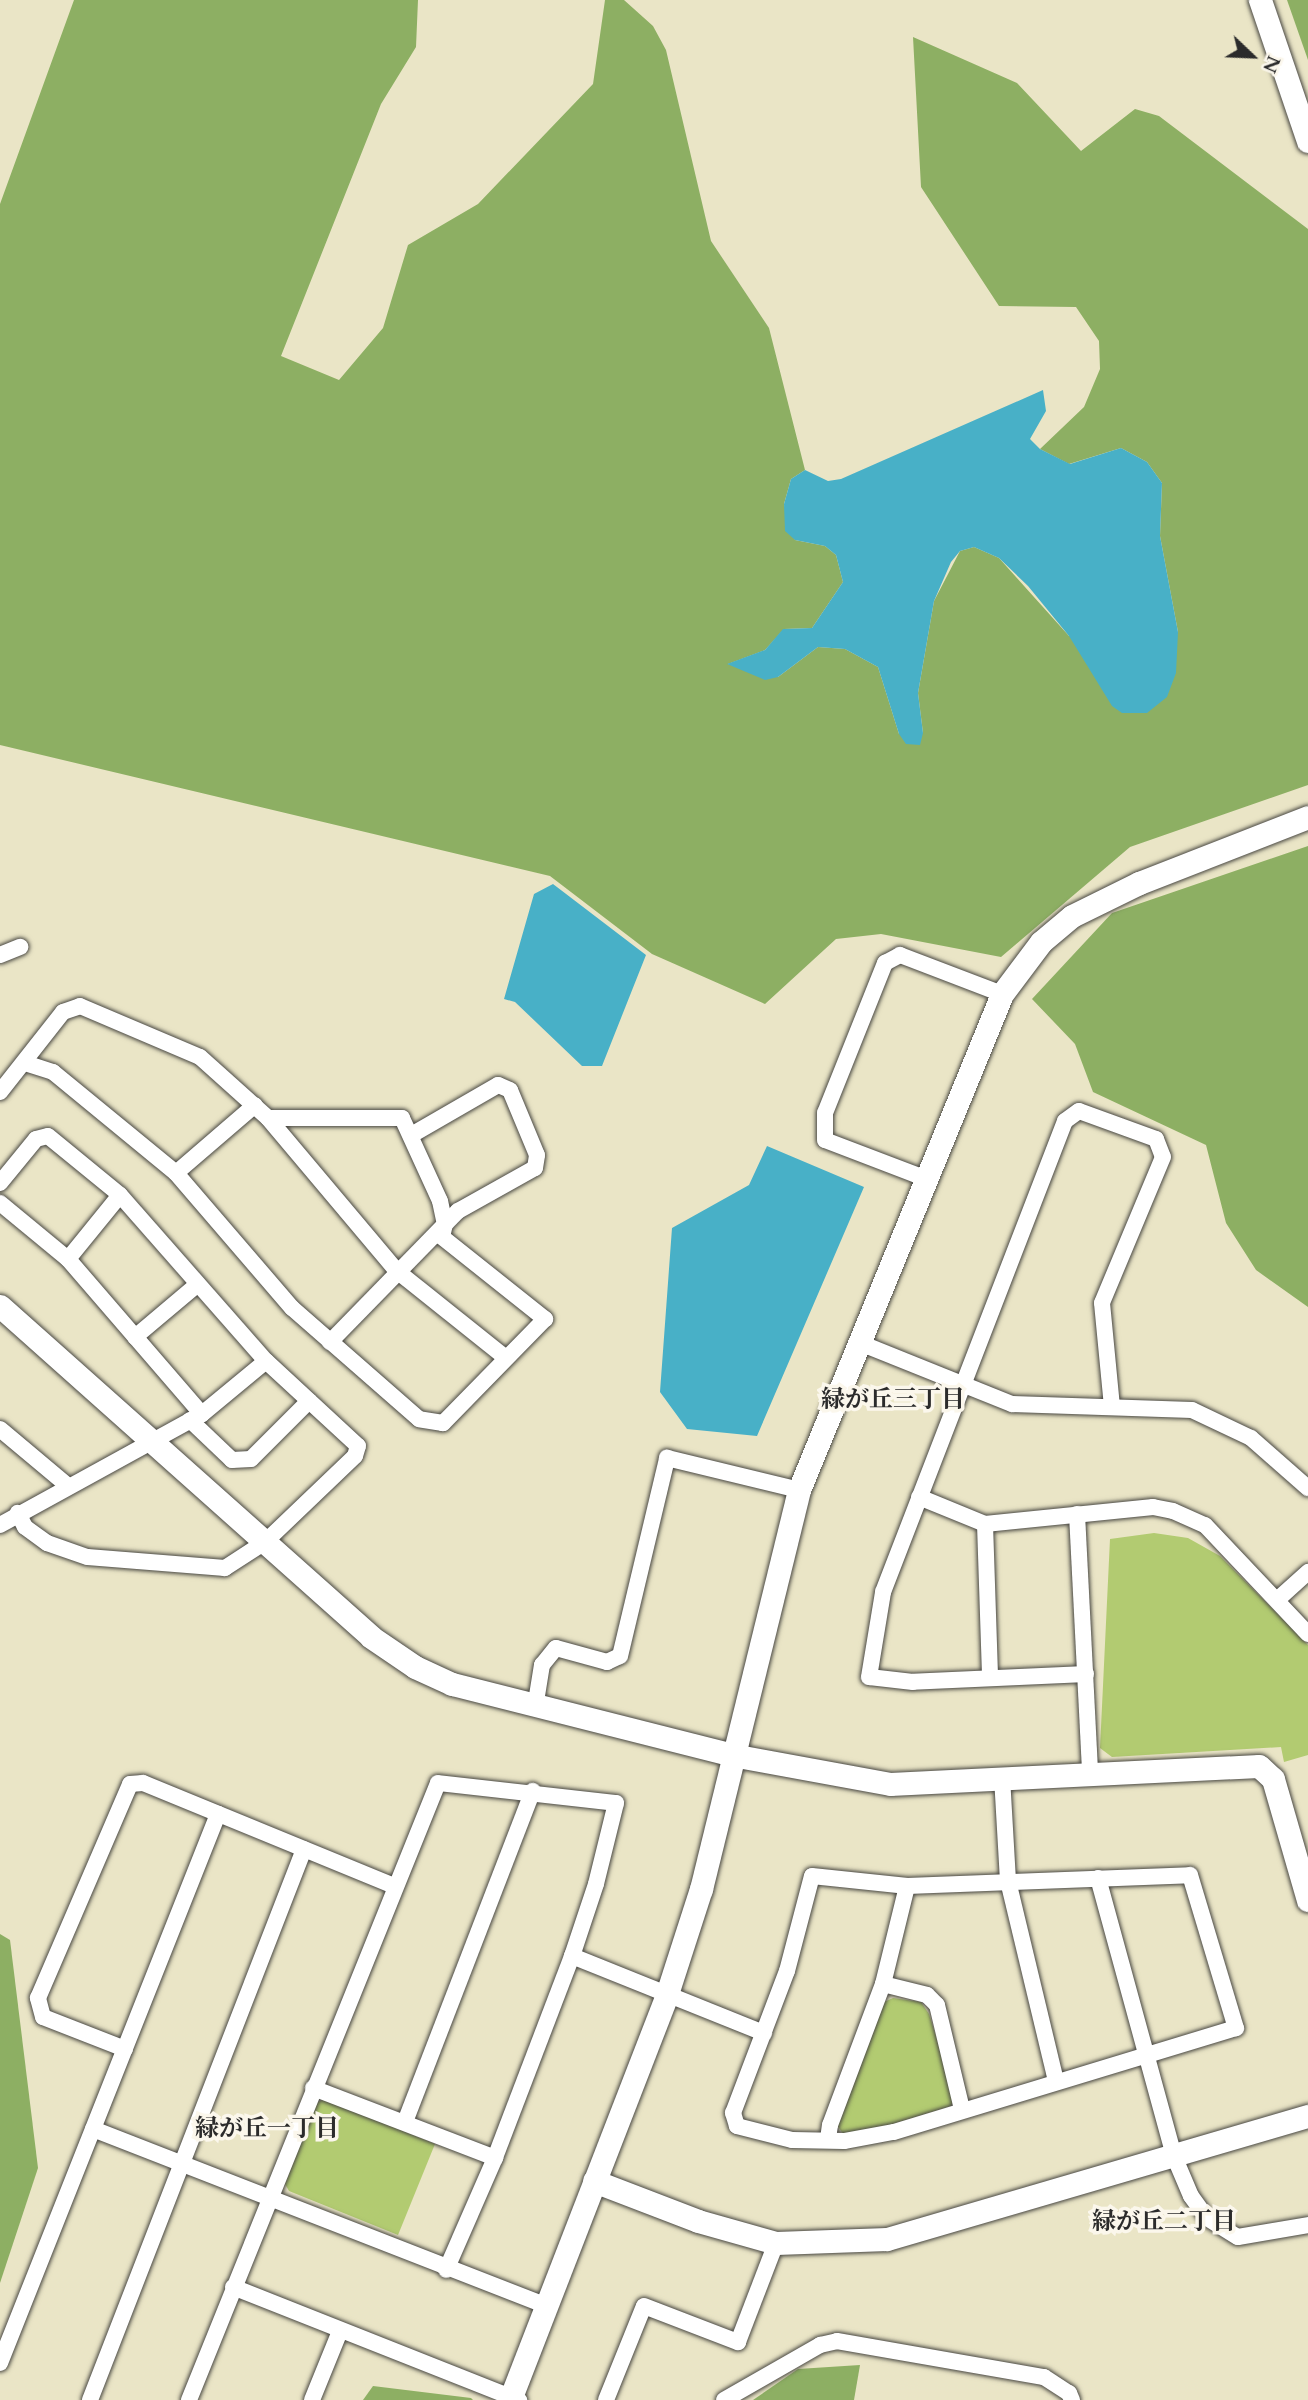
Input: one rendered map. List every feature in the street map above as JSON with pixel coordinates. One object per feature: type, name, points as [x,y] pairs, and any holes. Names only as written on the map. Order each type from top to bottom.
[{"type":"street","points":[[1260,0],[1308,141]]},
{"type":"street","points":[[233,2287],[515,2398],[546,2306],[667,1994],[701,1889],[799,1490],[1002,994],[1041,942],[1072,916],[1139,883],[1308,817]]},
{"type":"street","points":[[0,955],[20,947]]},
{"type":"street","points":[[927,1179],[825,1140],[825,1113],[885,963],[900,955],[1002,994]]},
{"type":"street","points":[[0,1092],[63,1012],[80,1006],[200,1056],[268,1118],[397,1271],[506,1358]]},
{"type":"street","points":[[25,1063],[53,1072],[176,1173],[292,1308],[419,1419],[443,1423],[545,1319],[442,1237],[445,1226],[440,1200],[413,1134],[402,1118],[268,1118]]},
{"type":"street","points":[[330,1342],[458,1211],[534,1168],[537,1155],[510,1090],[498,1084],[413,1134]]},
{"type":"street","points":[[176,1173],[255,1105]]},
{"type":"street","points":[[1086,1674],[914,1682],[869,1677],[883,1592],[1065,1121],[1079,1111],[1156,1139],[1163,1157],[1102,1303],[1112,1407]]},
{"type":"street","points":[[0,1183],[36,1139],[48,1136],[120,1195],[266,1361],[358,1446],[355,1456],[265,1542],[225,1568],[87,1557],[47,1543],[25,1527],[18,1513]]},
{"type":"street","points":[[68,1259],[120,1195]]},
{"type":"street","points":[[0,1203],[68,1259],[135,1337],[232,1461],[251,1459],[309,1401]]},
{"type":"street","points":[[135,1337],[198,1284]]},
{"type":"street","points":[[0,1306],[371,1637],[415,1667],[452,1684],[535,1708],[732,1755],[890,1784],[1090,1772],[1259,1766],[1272,1779],[1308,1900]]},
{"type":"street","points":[[860,1343],[1012,1404],[1192,1410],[1251,1438],[1308,1488]]},
{"type":"street","points":[[0,1525],[196,1417],[266,1361]]},
{"type":"street","points":[[0,1429],[68,1486]]},
{"type":"street","points":[[535,1708],[542,1665],[556,1648],[607,1662],[620,1656],[667,1458],[799,1490]]},
{"type":"street","points":[[919,1497],[985,1524],[1153,1507],[1173,1511],[1205,1525],[1308,1634]]},
{"type":"street","points":[[1077,1514],[1090,1772]]},
{"type":"street","points":[[985,1524],[990,1678]]},
{"type":"street","points":[[1277,1600],[1308,1572]]},
{"type":"street","points":[[1002,1777],[1008,1881],[1056,2081]]},
{"type":"street","points":[[125,2049],[43,2017],[38,1998],[130,1784],[143,1783],[394,1886]]},
{"type":"street","points":[[188,2400],[438,1783],[533,1791],[616,1803],[596,1884],[572,1956],[495,2158],[446,2270]]},
{"type":"street","points":[[405,2122],[533,1791]]},
{"type":"street","points":[[0,2362],[218,1814]]},
{"type":"street","points":[[90,2400],[304,1849]]},
{"type":"street","points":[[1190,1875],[1236,2028],[892,2132],[844,2141],[792,2140],[737,2126],[733,2113],[786,1971],[812,1876],[907,1886],[1098,1878],[1190,1875]]},
{"type":"street","points":[[1098,1878],[1174,2156],[1191,2196],[1207,2218],[1238,2236],[1308,2225]]},
{"type":"street","points":[[828,2139],[883,1984],[907,1886]]},
{"type":"street","points":[[572,1956],[764,2033]]},
{"type":"street","points":[[883,1984],[927,1995],[937,2005],[962,2109]]},
{"type":"street","points":[[313,2088],[495,2158]]},
{"type":"street","points":[[594,2181],[698,2221],[776,2243],[887,2239],[1308,2116]]},
{"type":"street","points":[[93,2129],[446,2270],[546,2306]]},
{"type":"street","points":[[606,2400],[644,2306],[738,2342],[776,2243]]},
{"type":"street","points":[[312,2400],[340,2331]]},
{"type":"street","points":[[724,2400],[820,2345],[837,2341],[1044,2377],[1069,2393],[1072,2400]]},
{"type":"green space","points":[[74,0],[418,0],[416,47],[381,104],[281,356],[339,380],[383,328],[408,245],[478,204],[593,84],[605,0],[624,0],[653,26],[666,50],[711,241],[769,328],[805,470],[791,479],[784,504],[795,540],[825,546],[836,555],[843,582],[812,628],[784,629],[765,650],[728,664],[778,677],[818,647],[845,649],[878,667],[899,734],[923,733],[918,693],[934,601],[960,551],[974,547],[999,558],[1069,636],[1178,632],[1160,536],[1162,483],[1147,462],[1121,448],[1069,464],[1040,449],[1084,407],[1100,369],[1099,341],[1076,307],[999,306],[921,187],[913,37],[1017,83],[1081,151],[1135,109],[1159,116],[1308,229],[1308,785],[1130,847],[1001,957],[881,934],[836,939],[765,1004],[652,954],[550,876],[0,745],[0,204]]},
{"type":"green space","points":[[1287,0],[1308,0],[1308,60]]},
{"type":"green space","points":[[1308,846],[1308,1307],[1256,1270],[1226,1223],[1206,1145],[1093,1092],[1075,1044],[1032,999],[1112,913]]},
{"type":"green space","points":[[1154,1533],[1188,1538],[1220,1556],[1308,1645],[1308,1755],[1284,1762],[1281,1747],[1112,1757],[1100,1748],[1110,1539]]},
{"type":"green space","points":[[0,1934],[10,1940],[38,2168],[0,2283]]},
{"type":"green space","points":[[893,1998],[921,2002],[929,2014],[955,2097],[951,2106],[884,2127],[843,2134],[837,2125],[884,2002]]},
{"type":"green space","points":[[325,2099],[435,2144],[398,2235],[289,2191],[285,2184],[316,2103]]},
{"type":"green space","points":[[860,2365],[854,2400],[753,2400],[798,2369]]},
{"type":"green space","points":[[373,2386],[471,2398],[473,2400],[363,2400]]},
{"type":"water","points":[[1043,390],[1046,411],[1030,439],[1040,449],[1070,464],[1121,448],[1147,462],[1162,483],[1160,536],[1178,632],[1176,673],[1167,697],[1147,713],[1122,713],[1112,706],[1069,636],[1028,586],[999,558],[974,547],[960,551],[951,562],[934,601],[918,693],[923,733],[920,745],[906,744],[899,734],[878,667],[845,649],[818,647],[778,677],[765,680],[727,664],[765,650],[783,629],[812,628],[843,582],[836,555],[825,546],[795,540],[785,531],[784,504],[791,479],[805,470],[828,481],[841,479]]},
{"type":"water","points":[[553,884],[646,955],[602,1066],[582,1066],[515,1002],[504,999],[534,894]]},
{"type":"water","points":[[767,1146],[864,1187],[757,1436],[687,1429],[660,1392],[672,1228],[749,1185]]},
{"type":"district","name":"緑が丘三丁目","points":[[893,1400]]},
{"type":"district","name":"緑が丘一丁目","points":[[267,2129]]},
{"type":"district","name":"緑が丘二丁目","points":[[1164,2222]]}]
